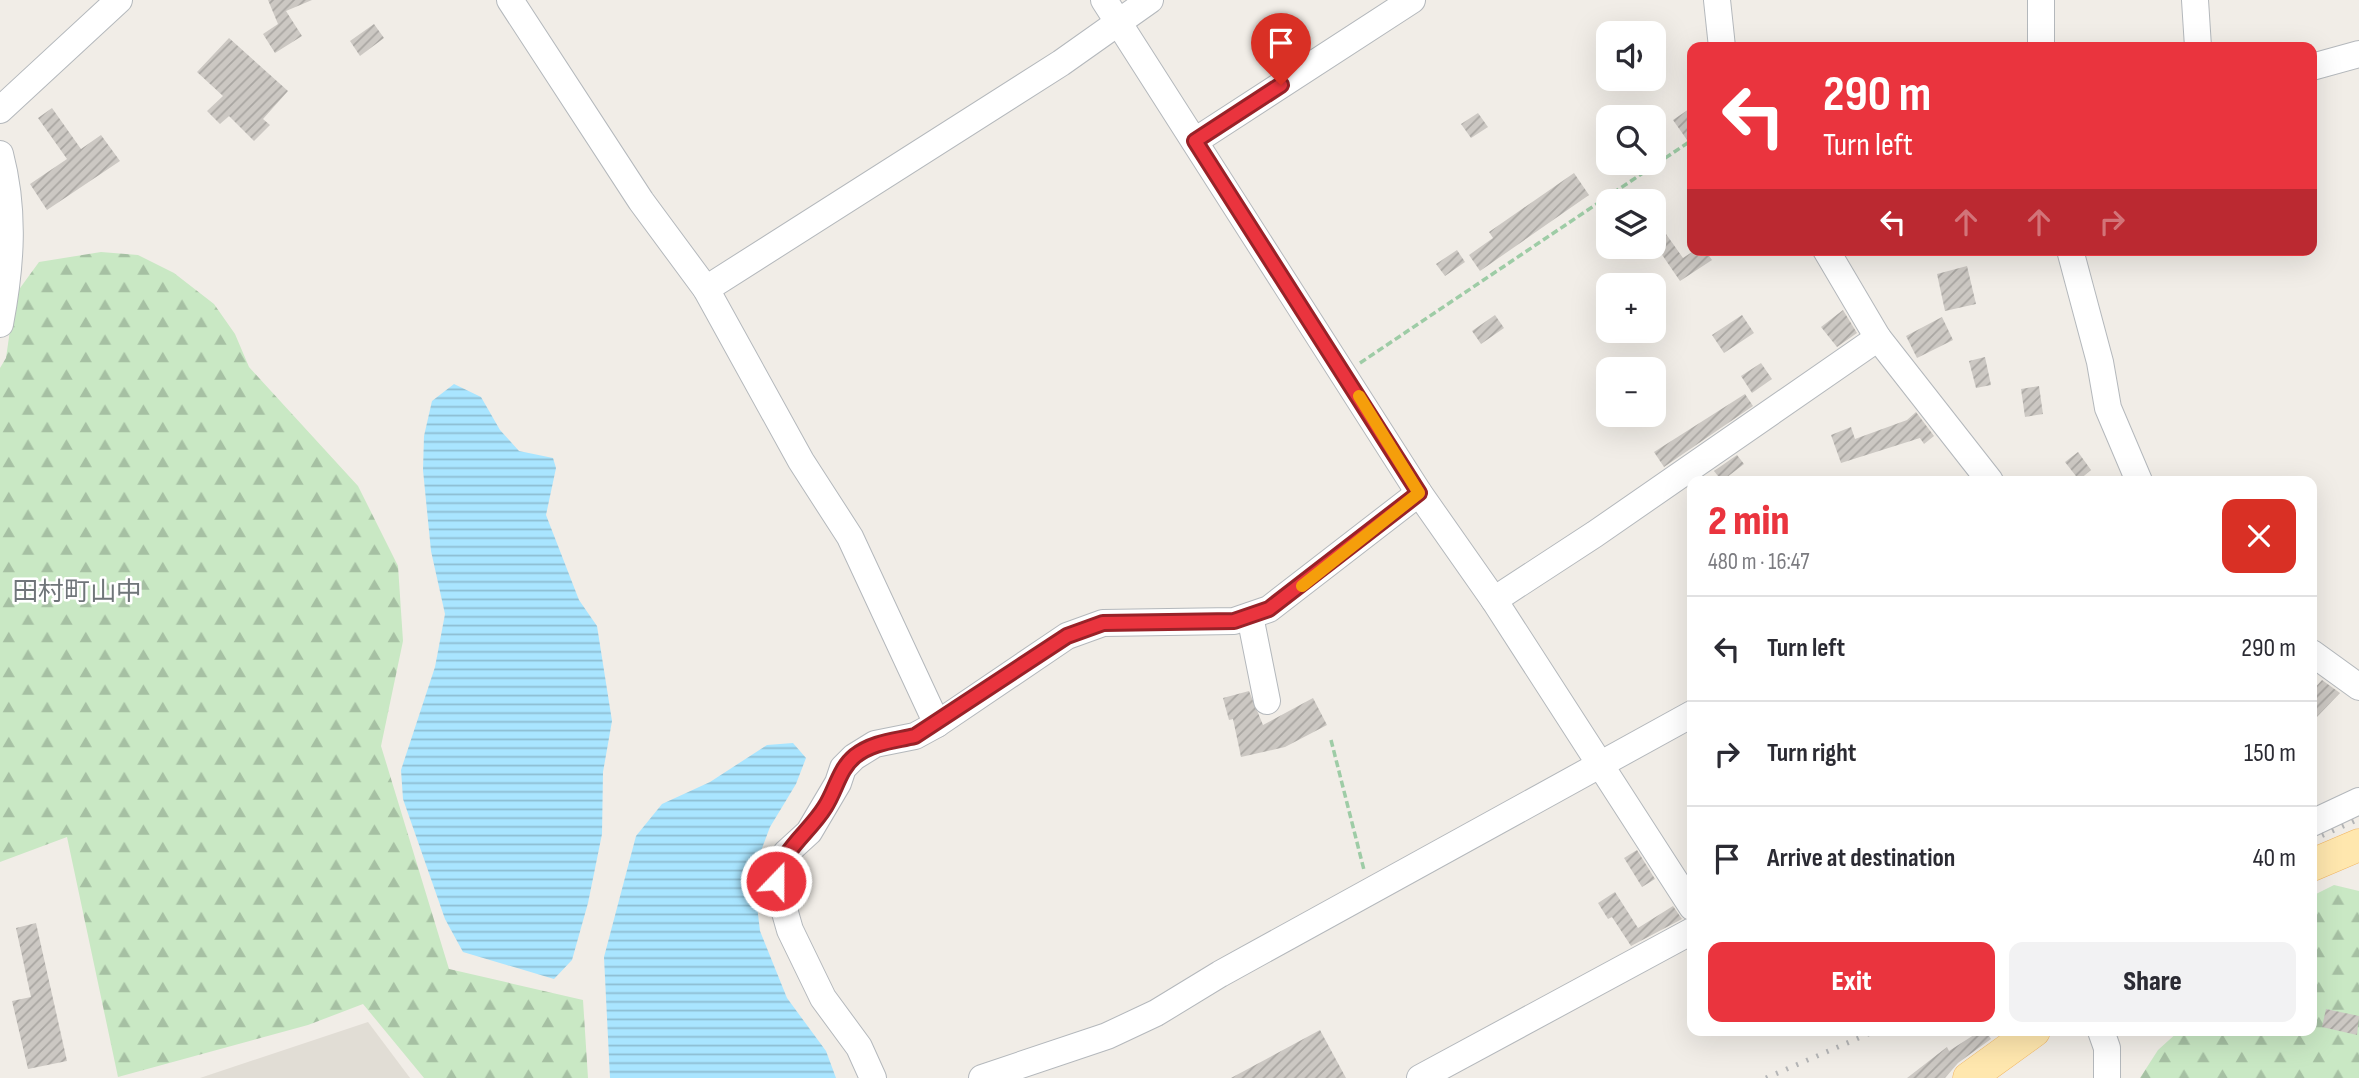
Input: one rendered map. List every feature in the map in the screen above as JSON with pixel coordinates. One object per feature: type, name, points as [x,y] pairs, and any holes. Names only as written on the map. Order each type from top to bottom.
[{"type":"main road","points":[[2317,863],[2359,845]]},
{"type":"main road","points":[[1969,1078],[2027,1036]]},
{"type":"street","points":[[0,110],[119,0]]},
{"type":"street","points":[[510,0],[642,201],[706,289],[801,461],[850,537],[937,724]]},
{"type":"street","points":[[1104,0],[1345,373],[1419,493],[1494,600],[1687,899]]},
{"type":"street","points":[[706,289],[1119,23],[1150,0]]},
{"type":"street","points":[[1195,141],[1412,0]]},
{"type":"street","points":[[1717,0],[1721,42]]},
{"type":"street","points":[[2041,0],[2041,42]]},
{"type":"street","points":[[2195,0],[2198,42]]},
{"type":"street","points":[[2317,66],[2359,54]]},
{"type":"street","points":[[0,154],[10,204],[8,283],[0,324]]},
{"type":"street","points":[[1830,256],[1878,338],[1986,476]]},
{"type":"street","points":[[2072,256],[2101,362],[2108,408],[2137,476]]},
{"type":"street","points":[[1494,600],[1878,338]]},
{"type":"street","points":[[873,1078],[859,1047],[823,998],[790,930],[776,881],[786,853],[809,832],[838,783],[843,768],[854,757],[875,744],[915,736],[937,724],[1067,636],[1103,623],[1234,621],[1269,609],[1419,493]]},
{"type":"street","points":[[1250,617],[1267,701]]},
{"type":"street","points":[[2317,657],[2359,687]]},
{"type":"street","points":[[982,1078],[1107,1036],[1156,1013],[1220,974],[1687,717]]},
{"type":"street","points":[[2317,820],[2359,801]]},
{"type":"street","points":[[1420,1078],[1687,934]]},
{"type":"street","points":[[2103,1036],[2107,1048],[2107,1078]]},
{"type":"path","points":[[1345,373],[1687,143]]},
{"type":"path","points":[[1331,740],[1370,892]]},
{"type":"shaded area","points":[[368,1022],[410,1078],[200,1078]]},
{"type":"green space","points":[[101,252],[138,255],[174,273],[214,304],[235,334],[249,367],[358,486],[398,566],[403,641],[381,746],[449,969],[583,1000],[588,1078],[424,1078],[363,1004],[308,1025],[118,1077],[67,837],[0,862],[0,368],[6,358],[15,295],[39,262]]},
{"type":"green space","points":[[2334,885],[2359,891],[2359,1078],[2140,1078],[2158,1050],[2173,1036],[2317,1036],[2317,894]]},
{"type":"water","points":[[454,384],[481,397],[500,430],[519,451],[553,458],[556,468],[546,515],[579,600],[597,626],[612,721],[603,772],[602,834],[588,903],[572,960],[554,979],[463,952],[445,919],[403,799],[401,770],[435,667],[445,614],[431,551],[423,470],[424,436],[432,401]]},
{"type":"water","points":[[793,743],[806,758],[796,784],[770,827],[753,872],[760,931],[787,998],[826,1051],[836,1078],[610,1078],[604,957],[636,836],[662,804],[710,782],[767,745]]},
{"type":"building","points":[[268,0],[312,0],[286,11],[302,36],[275,53],[263,34],[278,24]]},
{"type":"building","points":[[374,24],[384,38],[360,56],[350,41]]},
{"type":"building","points":[[229,38],[288,91],[263,119],[270,125],[254,141],[229,116],[220,124],[207,111],[223,96],[197,72]]},
{"type":"building","points":[[52,108],[81,149],[101,135],[120,161],[47,210],[30,184],[67,159],[38,118]]},
{"type":"building","points":[[1687,110],[1687,140],[1673,120]]},
{"type":"building","points":[[1478,113],[1488,127],[1471,138],[1461,124]]},
{"type":"building","points":[[1574,173],[1589,195],[1480,271],[1469,255],[1493,238],[1489,232]]},
{"type":"building","points":[[1666,234],[1683,258],[1687,255],[1709,256],[1712,260],[1680,281],[1665,259]]},
{"type":"building","points":[[1457,250],[1465,262],[1445,276],[1436,264]]},
{"type":"building","points":[[1967,266],[1976,304],[1945,311],[1937,274]]},
{"type":"building","points":[[1843,310],[1857,333],[1837,347],[1821,327]]},
{"type":"building","points":[[1495,315],[1504,328],[1481,344],[1472,331]]},
{"type":"building","points":[[1742,315],[1754,333],[1724,353],[1712,335]]},
{"type":"building","points":[[1942,317],[1953,340],[1917,358],[1906,336]]},
{"type":"building","points":[[1985,357],[1991,385],[1976,388],[1969,361]]},
{"type":"building","points":[[1761,363],[1772,379],[1752,393],[1741,376]]},
{"type":"building","points":[[2039,386],[2043,414],[2025,417],[2021,389]]},
{"type":"building","points":[[1745,394],[1753,406],[1664,467],[1654,452]]},
{"type":"building","points":[[1916,412],[1934,436],[1924,444],[1920,438],[1841,463],[1831,435],[1851,427],[1855,439],[1907,420]]},
{"type":"building","points":[[2078,452],[2091,470],[2084,476],[2076,476],[2065,462]]},
{"type":"building","points":[[1737,455],[1744,464],[1728,476],[1718,476],[1714,471]]},
{"type":"building","points":[[2322,680],[2340,693],[2317,717],[2317,686]]},
{"type":"building","points":[[1249,691],[1263,725],[1313,698],[1327,725],[1285,747],[1241,757],[1233,719],[1229,720],[1223,698]]},
{"type":"building","points":[[1637,850],[1655,879],[1642,887],[1624,858]]},
{"type":"building","points":[[1615,892],[1638,928],[1673,906],[1682,919],[1631,946],[1612,917],[1608,919],[1598,903]]},
{"type":"building","points":[[36,923],[67,1061],[28,1069],[12,1001],[31,997],[16,928]]},
{"type":"building","points":[[2326,1009],[2359,1016],[2357,1035],[2322,1027]]},
{"type":"building","points":[[1320,1030],[1346,1078],[1231,1078]]},
{"type":"building","points":[[1972,1036],[1989,1036],[1991,1039],[1958,1063],[1945,1078],[1907,1078],[1947,1047],[1949,1051]]},
{"type":"railway","points":[[2317,838],[2359,819]]},
{"type":"railway","points":[[1766,1078],[1863,1036]]},
{"type":"slow traffic","points":[[1302,586],[1419,493],[1359,396]]},
{"type":"district","name":"田村町山中","points":[[77,592]]},
{"type":"route","points":[[776,881],[786,853],[809,832],[826,806],[843,768],[862,751],[875,744],[915,736],[958,711],[1067,636],[1103,623],[1234,621],[1269,609],[1419,493],[1195,141],[1281,85]]}]
